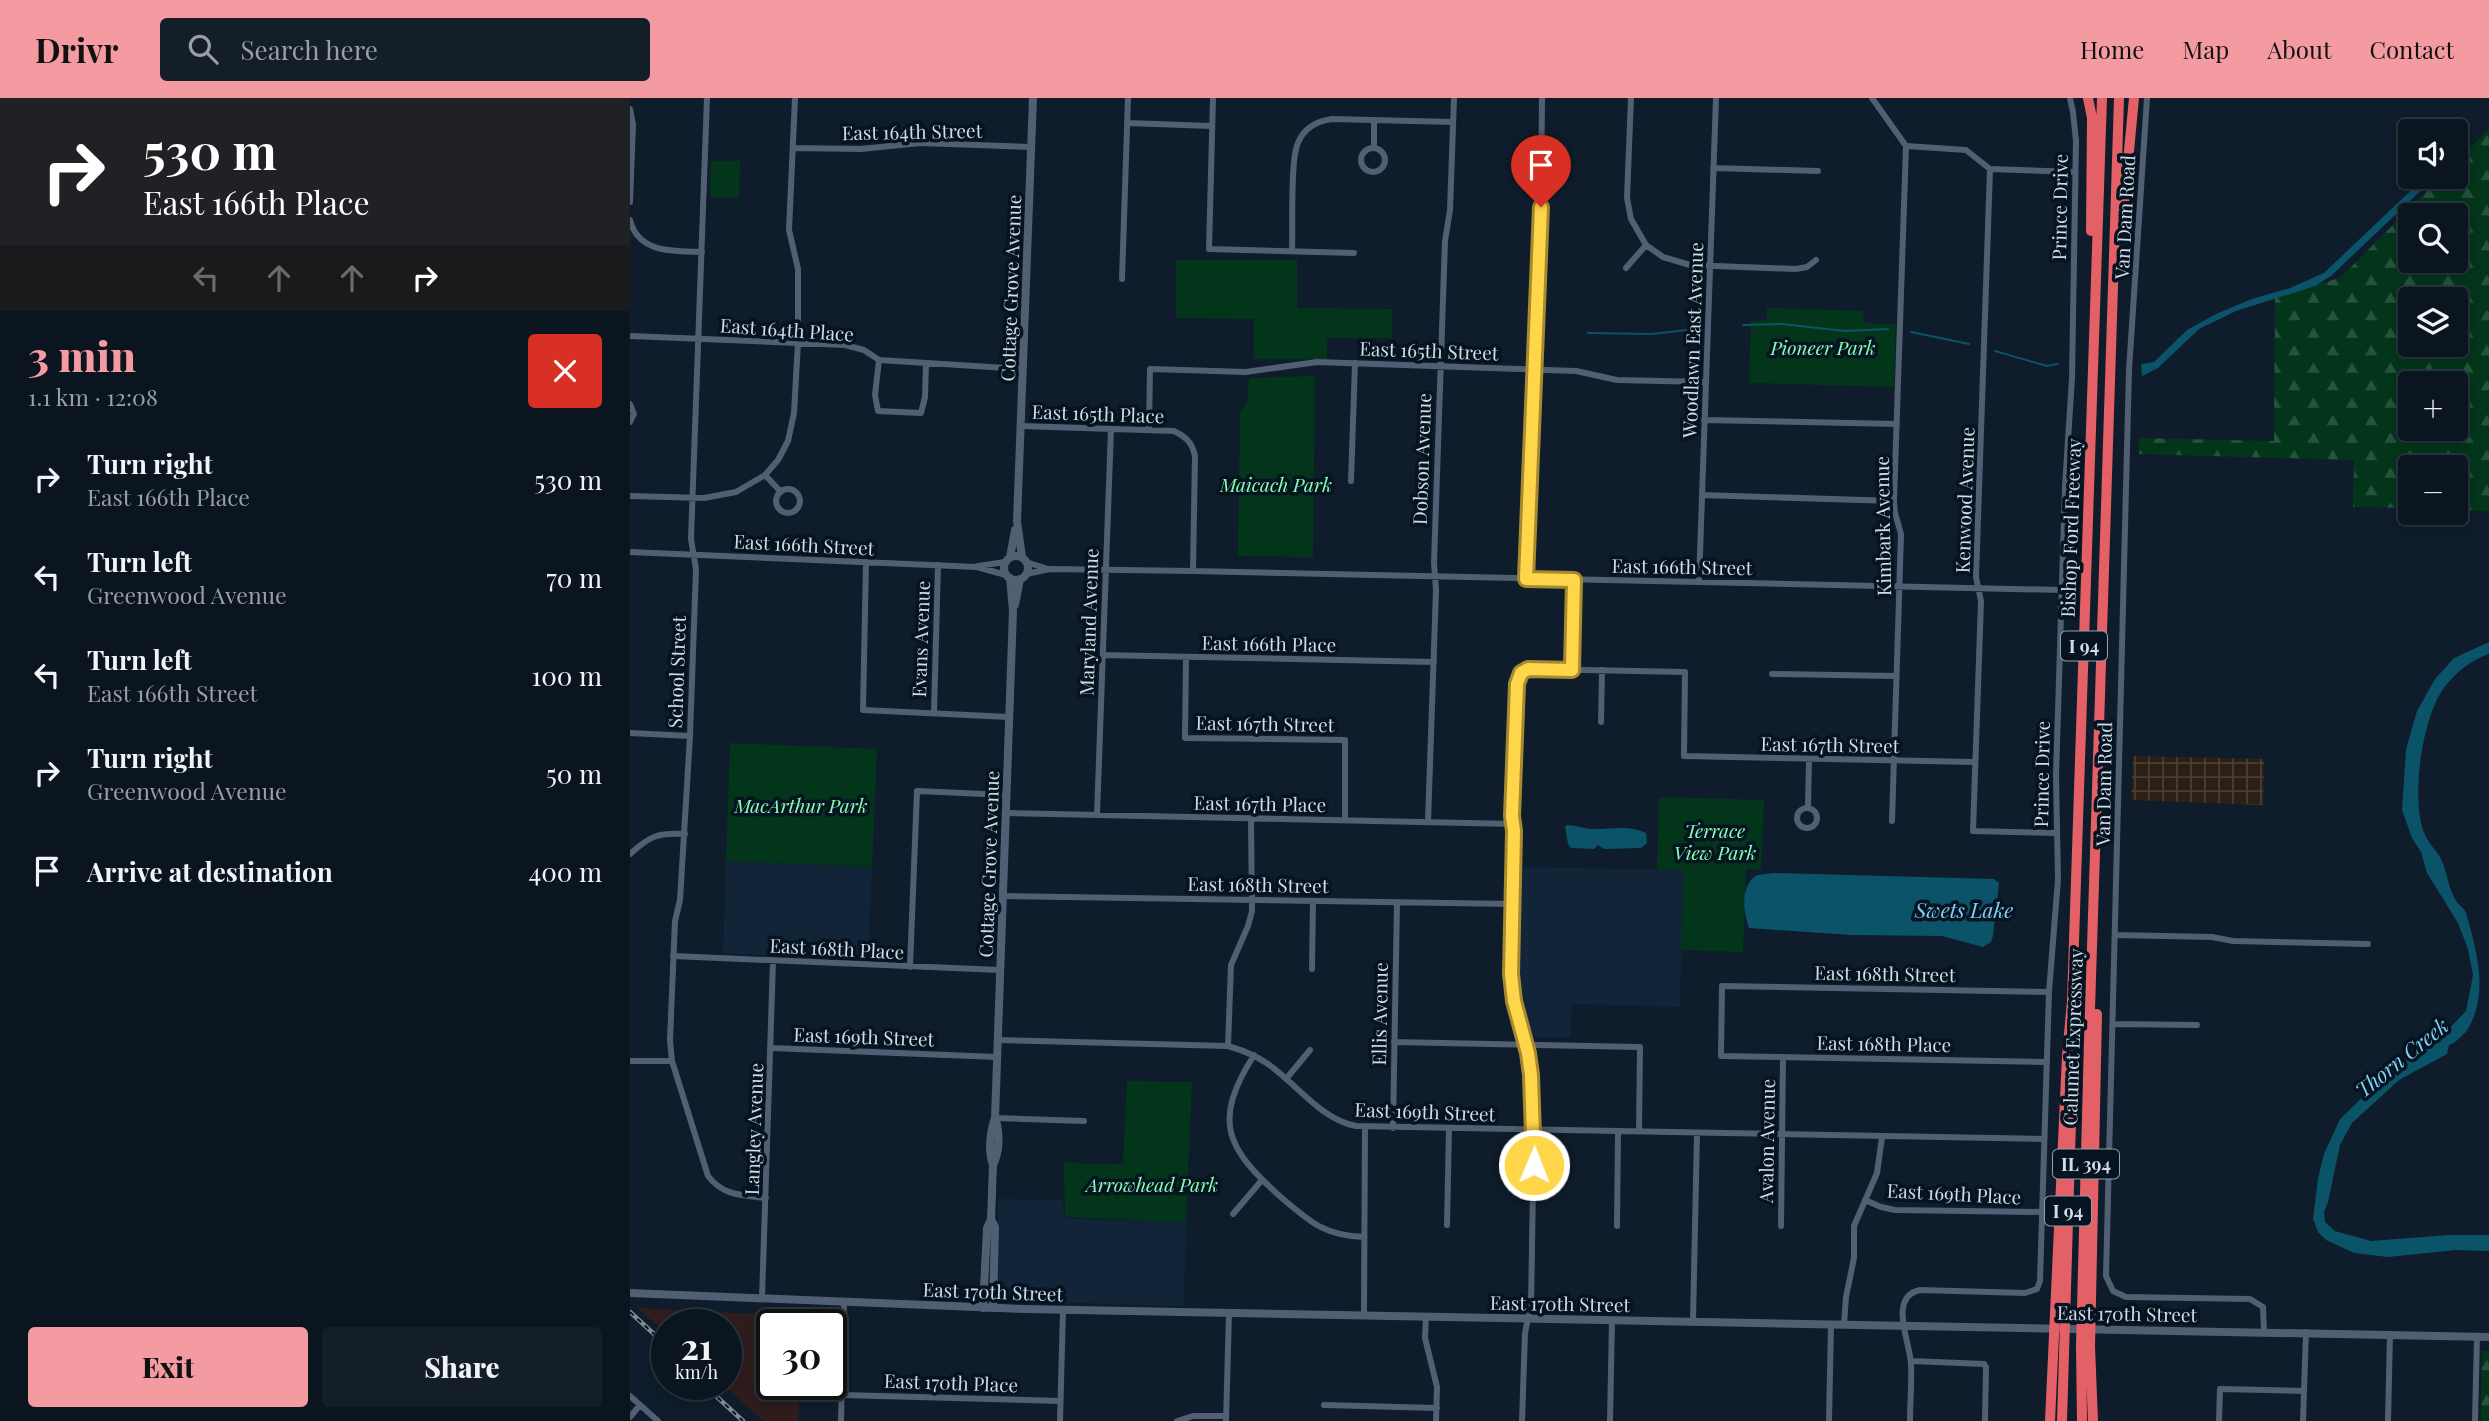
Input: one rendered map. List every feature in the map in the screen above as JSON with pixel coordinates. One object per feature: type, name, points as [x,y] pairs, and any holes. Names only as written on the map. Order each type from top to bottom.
[{"type":"highway","points":[[2088,98],[2092,118],[2090,229],[2095,290]]},
{"type":"highway","name":"Bishop Ford Freeway","points":[[2072,1001],[2102,98]]},
{"type":"highway","name":"Bishop Ford Freeway","points":[[2094,907],[2119,98]]},
{"type":"highway","points":[[2112,325],[2120,279],[2125,178],[2134,98]]},
{"type":"highway","name":"I 94","points":[[2093,1421],[2090,1347],[2098,943],[2094,907]]},
{"type":"highway","name":"Calumet Expressway","points":[[2082,1421],[2081,1346],[2094,907]]},
{"type":"highway","name":"IL 394","points":[[2050,1421],[2066,1069],[2072,1001]]},
{"type":"highway","name":"I 94","points":[[2062,1421],[2073,1057],[2072,1001]]},
{"type":"street","name":"School Street","points":[[707,98],[691,539],[695,569],[690,736],[685,834],[673,956],[670,1040],[672,1061],[709,1176],[716,1186],[728,1193],[766,1198]]},
{"type":"street","points":[[630,496],[693,498],[737,492],[765,475],[778,460],[788,441],[792,426],[799,342],[798,269],[789,230],[795,98]]},
{"type":"street","name":"Cottage Grove Avenue","points":[[988,1308],[987,1228],[991,1219],[993,1165],[997,1158],[998,1127],[995,1118],[1013,611],[1008,577],[1003,568],[1017,521],[1033,98]]},
{"type":"street","points":[[1122,279],[1128,98]]},
{"type":"street","points":[[1213,98],[1209,249],[1354,253]]},
{"type":"street","name":"Dobson Avenue","points":[[1428,822],[1440,366],[1454,98]]},
{"type":"street","points":[[1526,579],[1541,207],[1542,98]]},
{"type":"street","points":[[1631,98],[1627,198],[1631,219],[1646,245],[1672,261],[1690,265],[1802,269],[1816,260]]},
{"type":"street","name":"Woodlawn East Avenue","points":[[1699,582],[1716,98]]},
{"type":"street","points":[[1872,98],[1906,146],[1966,150],[1990,169],[2075,173]]},
{"type":"street","name":"Prince Drive","points":[[1903,1325],[1905,1300],[1915,1292],[2029,1292],[2037,1289],[2040,1275],[2049,992],[2058,879],[2056,776],[2072,378],[2075,127],[2070,98]]},
{"type":"street","name":"Van Dam Road","points":[[2147,98],[2129,369],[2129,468],[2106,1271],[2109,1286],[2126,1297],[2250,1299],[2263,1307],[2264,1331]]},
{"type":"street","points":[[630,109],[633,125],[630,202]]},
{"type":"street","points":[[1292,251],[1296,146],[1308,129],[1324,120],[1453,122]]},
{"type":"street","points":[[1374,121],[1374,148]]},
{"type":"street","points":[[1127,123],[1212,126]]},
{"type":"street","name":"East 164th Street","points":[[793,148],[861,149],[920,143],[1031,147]]},
{"type":"street","name":"Kimbark Avenue","points":[[1892,821],[1901,534],[1894,501],[1906,146]]},
{"type":"street","points":[[1713,168],[1818,171]]},
{"type":"street","name":"Kenwood Avenue","points":[[1990,169],[1976,577],[1981,601],[1973,831],[2056,833]]},
{"type":"street","points":[[630,220],[635,232],[649,246],[658,250],[702,252]]},
{"type":"street","points":[[1626,268],[1646,245]]},
{"type":"street","name":"East 164th Place","points":[[630,336],[845,345],[863,350],[879,360],[1023,369]]},
{"type":"street","points":[[879,360],[875,395],[878,411],[920,413],[925,397],[926,364]]},
{"type":"street","name":"East 165th Street","points":[[1149,430],[1150,369],[1246,372],[1317,362],[1583,371],[1617,380],[1706,382]]},
{"type":"street","points":[[1351,481],[1355,363]]},
{"type":"street","points":[[630,404],[634,414],[630,422]]},
{"type":"street","points":[[1704,420],[1897,424]]},
{"type":"street","name":"East 165th Place","points":[[1021,426],[1174,431],[1185,437],[1193,446],[1195,456],[1193,571]]},
{"type":"street","name":"Maryland Avenue","points":[[1097,815],[1111,429]]},
{"type":"street","points":[[765,475],[780,492]]},
{"type":"street","points":[[1702,495],[1894,501]]},
{"type":"street","name":"Cottage Grove Avenue","points":[[1013,611],[1023,576],[1024,560],[1017,521]]},
{"type":"street","name":"East 166th Street","points":[[630,552],[977,567],[1008,577]]},
{"type":"street","points":[[1007,559],[1024,560]]},
{"type":"street","name":"East 166th Street","points":[[977,567],[1007,559]]},
{"type":"street","name":"East 166th Street","points":[[1024,560],[1050,569]]},
{"type":"street","points":[[866,562],[863,710],[1009,717]]},
{"type":"street","name":"Evans Avenue","points":[[934,713],[938,565]]},
{"type":"street","name":"East 166th Street","points":[[1023,576],[1050,569],[2062,590]]},
{"type":"street","points":[[1008,577],[1023,576]]},
{"type":"street","points":[[1572,670],[1574,580]]},
{"type":"street","name":"East 166th Place","points":[[1103,655],[1434,662]]},
{"type":"street","name":"East 167th Street","points":[[1186,657],[1185,738],[1345,740],[1345,821]]},
{"type":"street","points":[[1522,1421],[1525,1333],[1531,1304],[1534,1131],[1528,1053],[1514,1001],[1512,981],[1517,684],[1521,673],[1528,669],[1602,670],[1601,722]]},
{"type":"street","name":"East 167th Street","points":[[1602,670],[1685,672],[1684,756],[1975,762]]},
{"type":"street","points":[[1772,674],[1896,676]]},
{"type":"street","points":[[630,733],[690,736]]},
{"type":"street","points":[[1808,808],[1809,759]]},
{"type":"street","points":[[910,967],[917,790],[1007,795]]},
{"type":"street","name":"East 167th Place","points":[[1006,813],[1513,824]]},
{"type":"street","points":[[1228,1046],[1231,965],[1248,926],[1253,900],[1251,819]]},
{"type":"street","points":[[631,850],[650,836],[662,833],[685,834]]},
{"type":"street","name":"East 168th Street","points":[[1003,895],[1512,904]]},
{"type":"street","points":[[1312,969],[1313,901]]},
{"type":"street","name":"Ellis Avenue","points":[[1394,1128],[1397,902]]},
{"type":"street","points":[[2115,935],[2368,944]]},
{"type":"street","name":"East 168th Place","points":[[673,956],[1000,970]]},
{"type":"street","name":"Langley Avenue","points":[[762,1298],[773,961]]},
{"type":"street","name":"East 168th Street","points":[[1721,1056],[1722,986],[2049,992]]},
{"type":"street","points":[[2114,1024],[2197,1025]]},
{"type":"street","name":"East 169th Street","points":[[998,1040],[1228,1046],[1254,1055],[1329,1115],[1345,1124],[1365,1127],[2044,1139]]},
{"type":"street","points":[[1394,1042],[1640,1048],[1639,1132]]},
{"type":"street","name":"East 169th Street","points":[[771,1048],[997,1057]]},
{"type":"street","points":[[1286,1079],[1310,1050]]},
{"type":"street","points":[[1254,1055],[1235,1088],[1230,1119],[1232,1136],[1239,1153],[1262,1180],[1306,1219],[1323,1230],[1341,1236],[1364,1237]]},
{"type":"street","name":"East 168th Place","points":[[1721,1056],[2047,1062]]},
{"type":"street","name":"Avalon Avenue","points":[[1781,1226],[1783,1057]]},
{"type":"street","points":[[630,1060],[672,1061]]},
{"type":"street","points":[[995,1118],[1084,1121]]},
{"type":"street","points":[[1364,1315],[1365,1127]]},
{"type":"street","points":[[1447,1225],[1449,1128]]},
{"type":"street","points":[[1617,1226],[1618,1132]]},
{"type":"street","points":[[1693,1321],[1697,1133]]},
{"type":"street","points":[[1844,1324],[1854,1258],[1854,1226],[1880,1165],[1882,1136]]},
{"type":"street","points":[[1233,1214],[1262,1180]]},
{"type":"street","name":"East 169th Place","points":[[1865,1200],[1895,1210],[2042,1212]]},
{"type":"street","name":"East 170th Street","points":[[630,1293],[1063,1310],[2489,1337]]},
{"type":"street","points":[[844,1302],[844,1309]]},
{"type":"street","points":[[1060,1421],[1063,1310]]},
{"type":"street","points":[[1177,1421],[1193,1416],[1226,1419],[1230,1312]]},
{"type":"street","points":[[1426,1316],[1425,1338],[1437,1387],[1436,1421]]},
{"type":"street","points":[[1610,1421],[1612,1320]]},
{"type":"street","points":[[1829,1421],[1831,1324]]},
{"type":"street","points":[[1903,1325],[1911,1361],[1910,1421]]},
{"type":"street","points":[[2303,1421],[2306,1332]]},
{"type":"street","points":[[2388,1421],[2390,1335]]},
{"type":"street","points":[[2474,1421],[2477,1336]]},
{"type":"street","points":[[1911,1361],[1984,1364],[1985,1421]]},
{"type":"street","points":[[2219,1421],[2220,1389],[2304,1391]]},
{"type":"street","name":"East 170th Place","points":[[847,1395],[1060,1401]]},
{"type":"street","points":[[630,1396],[658,1421]]},
{"type":"street","points":[[841,1421],[842,1400]]},
{"type":"street","points":[[630,1417],[640,1405]]},
{"type":"street","points":[[1324,1405],[1437,1408]]},
{"type":"shaded area","points":[[2133,756],[2264,759],[2263,805],[2131,800]]},
{"type":"shaded area","points":[[726,861],[872,867],[868,960],[723,953]]},
{"type":"shaded area","points":[[1522,867],[1684,870],[1680,1007],[1572,1004],[1571,1038],[1531,1037],[1519,976]]},
{"type":"shaded area","points":[[998,1199],[1063,1200],[1065,1218],[1186,1222],[1184,1306],[1005,1301],[997,1284]]},
{"type":"shaded area","points":[[637,1308],[658,1309],[651,1309],[651,1320]]},
{"type":"shaded area","points":[[742,1313],[756,1314],[756,1400],[799,1400],[798,1421],[763,1421],[740,1400],[742,1400]]},
{"type":"green space","points":[[2489,129],[2489,511],[2468,510],[2468,455],[2398,455],[2398,508],[2353,507],[2354,460],[2139,454],[2139,438],[2274,441],[2275,296],[2340,278],[2398,220],[2398,273],[2468,273],[2468,203],[2415,203],[2429,189],[2468,189],[2468,149]]},
{"type":"green space","points":[[711,161],[740,161],[739,197],[710,197]]},
{"type":"green space","points":[[1176,260],[1297,260],[1297,308],[1392,309],[1392,338],[1327,338],[1327,359],[1254,359],[1254,319],[1176,318]]},
{"type":"green space","name":"Pioneer Park","points":[[1767,308],[1863,311],[1864,323],[1896,324],[1894,387],[1749,383],[1751,321],[1767,320]]},
{"type":"green space","name":"Maicach Park","points":[[1315,376],[1313,557],[1238,556],[1240,412],[1247,402],[1249,378]]},
{"type":"green space","name":"MacArthur Park","points":[[730,743],[877,749],[872,867],[726,861]]},
{"type":"green space","name":"Terrace View Park","points":[[1659,797],[1764,800],[1761,869],[1746,869],[1743,952],[1681,950],[1684,870],[1657,869]]},
{"type":"green space","name":"Arrowhead Park","points":[[1127,1081],[1192,1082],[1186,1222],[1065,1217],[1064,1163],[1123,1164]]},
{"type":"green space","points":[[2482,1351],[2489,1351],[2489,1421],[2481,1421]]},
{"type":"water","points":[[2412,189],[2422,189],[2408,203],[2398,203],[2398,212],[2331,276],[2315,286],[2236,311],[2199,329],[2158,368],[2142,376],[2141,364],[2154,362],[2187,330],[2252,299],[2290,288],[2324,273]]},
{"type":"water","points":[[2489,642],[2489,654],[2461,670],[2440,694],[2423,743],[2418,784],[2418,803],[2425,835],[2442,861],[2452,892],[2465,911],[2470,928],[2479,975],[2473,1019],[2466,1032],[2449,1045],[2447,1054],[2399,1080],[2352,1123],[2340,1145],[2324,1212],[2325,1222],[2335,1231],[2371,1241],[2489,1235],[2489,1251],[2456,1250],[2388,1257],[2354,1253],[2326,1240],[2318,1232],[2313,1219],[2324,1154],[2340,1119],[2394,1067],[2444,1034],[2466,1011],[2473,975],[2468,949],[2458,923],[2427,873],[2421,852],[2412,838],[2402,810],[2406,749],[2417,711],[2435,679],[2454,658]]},
{"type":"water","points":[[1567,825],[1590,829],[1639,830],[1646,833],[1647,843],[1641,848],[1604,849],[1598,845],[1594,849],[1571,848],[1565,827]]},
{"type":"water","name":"Swets Lake","points":[[1774,873],[1994,879],[1999,883],[1993,936],[1991,942],[1983,947],[1942,936],[1851,935],[1749,928],[1744,907],[1748,885],[1757,875]]},
{"type":"waterway","points":[[1743,325],[1782,324],[1845,331],[1888,329]]},
{"type":"waterway","points":[[1588,333],[1652,334],[1696,329]]},
{"type":"waterway","points":[[1911,332],[1969,344]]},
{"type":"waterway","points":[[1995,351],[2047,366],[2058,364]]},
{"type":"railway","points":[[630,1312],[651,1331]]},
{"type":"railway","points":[[720,1400],[743,1421]]},
{"type":"route","points":[[1534,1165],[1531,1075],[1528,1053],[1517,1017],[1511,974],[1512,816],[1517,684],[1524,670],[1572,670],[1574,580],[1526,579],[1536,274],[1541,207]]},
{"type":"water label","name":"Thorn Creek","points":[[2401,1057]]}]
